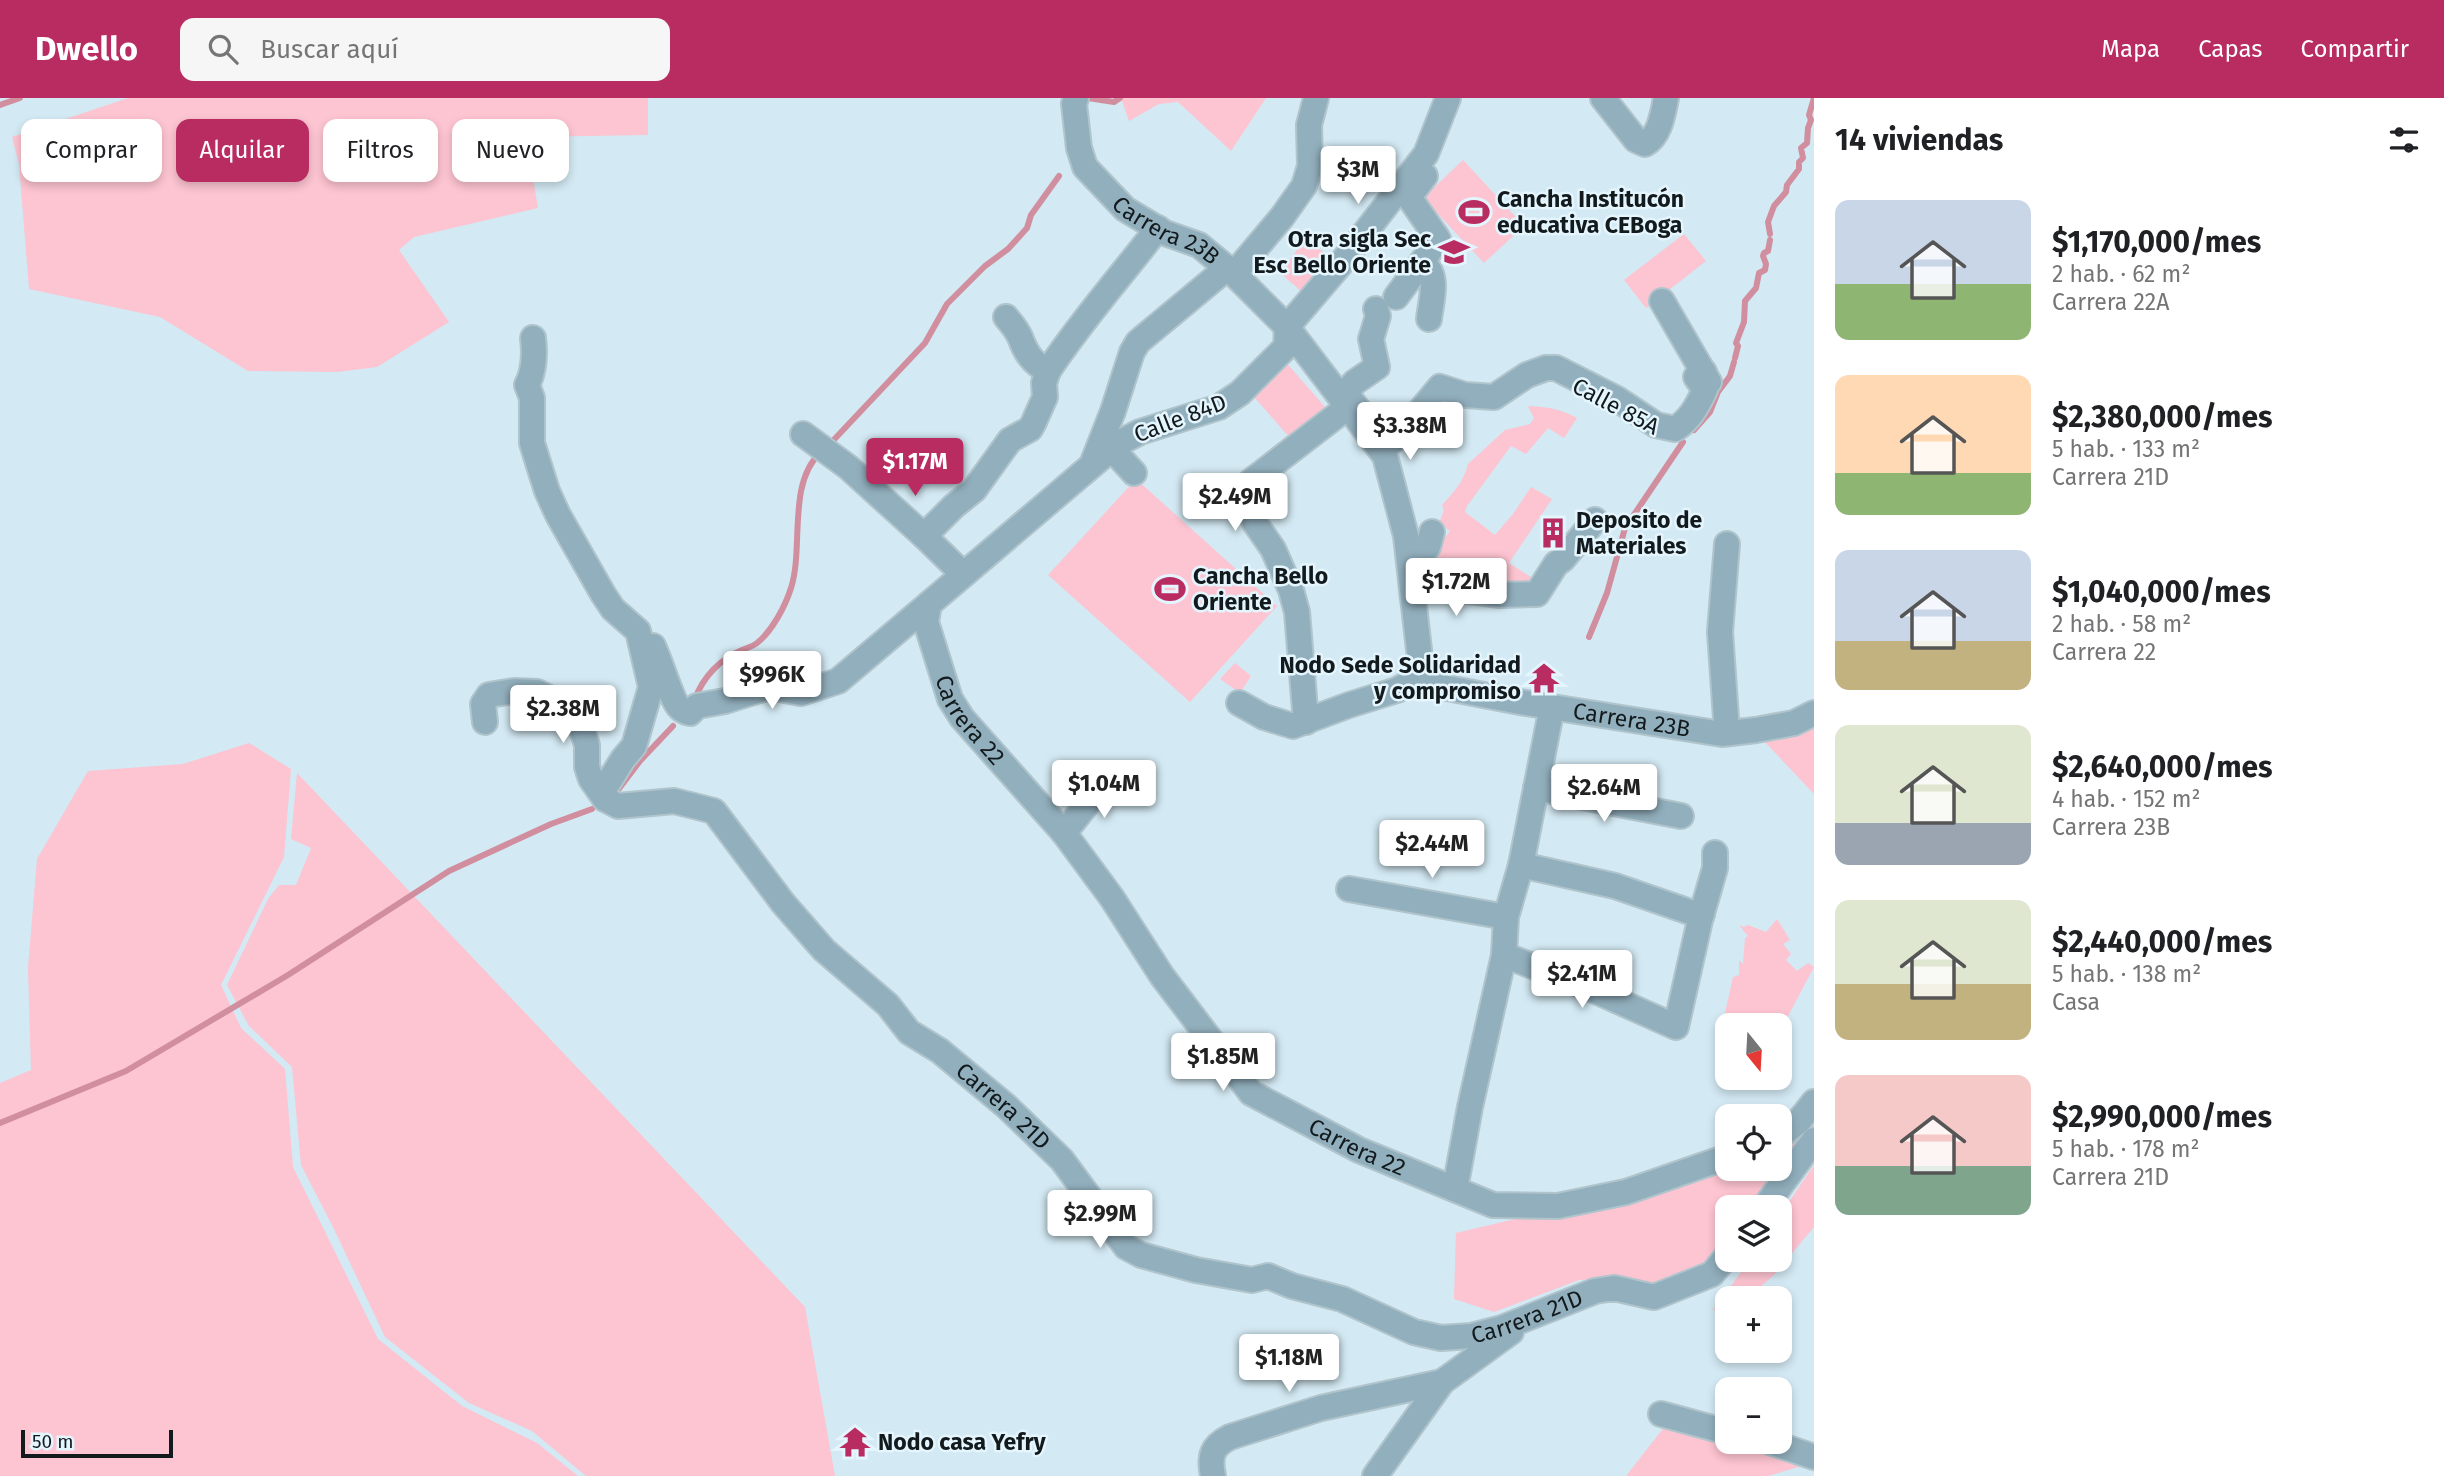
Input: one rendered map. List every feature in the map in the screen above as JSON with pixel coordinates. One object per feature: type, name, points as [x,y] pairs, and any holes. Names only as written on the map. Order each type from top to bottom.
[{"type":"street","name":"Carrera 23B","points":[[1076,98],[1074,104],[1079,148],[1085,167],[1125,209],[1158,228],[1199,245],[1231,271],[1287,327],[1349,405],[1385,456],[1406,536],[1422,676],[1437,686],[1552,707],[1724,733],[1794,723],[1814,713]]},
{"type":"street","points":[[1089,468],[1138,342],[1231,271],[1282,217],[1304,186],[1310,166],[1309,125],[1316,98]]},
{"type":"street","name":"Calle 84D","points":[[533,338],[535,350],[532,376],[527,386],[532,398],[532,443],[547,491],[558,515],[613,609],[649,640],[679,708],[690,713],[697,706],[725,701],[769,687],[802,693],[838,681],[1112,449],[1140,432],[1220,407],[1240,393],[1286,347],[1287,327],[1339,266],[1426,154],[1448,98]]},
{"type":"street","points":[[1463,98],[1429,170],[1409,197],[1438,239],[1423,262],[1378,303],[1378,316],[1371,339],[1377,367],[1355,382],[1345,393],[1358,407],[1369,427],[1387,445],[1400,435],[1440,387],[1465,395],[1493,397],[1527,375],[1546,368],[1556,368],[1587,382],[1656,425],[1675,429],[1686,422],[1705,390],[1696,377],[1708,375],[1662,301]]},
{"type":"street","points":[[1603,98],[1636,140],[1645,144],[1652,140],[1661,122],[1666,98]]},
{"type":"street","points":[[924,536],[974,490],[1010,440],[1030,429],[1045,397],[1048,371],[1079,326],[1158,228]]},
{"type":"street","points":[[1378,303],[1433,321],[1434,284],[1428,266],[1423,262]]},
{"type":"street","points":[[1006,317],[1020,336],[1028,356],[1038,367],[1048,371]]},
{"type":"street","name":"Calle 85A","points":[[1385,456],[1438,405],[1452,400],[1490,402],[1504,397],[1538,375],[1557,375],[1587,386],[1637,418],[1666,433],[1678,435],[1701,410],[1708,375]]},
{"type":"street","points":[[1306,723],[1297,612],[1291,590],[1273,549],[1255,523],[1244,497],[1250,482],[1349,405]]},
{"type":"street","points":[[808,438],[836,458],[963,574]]},
{"type":"street","points":[[1112,449],[1134,473]]},
{"type":"street","points":[[1432,532],[1428,547],[1422,550],[1424,562],[1418,567],[1423,585],[1500,595],[1537,594],[1556,564],[1595,520]]},
{"type":"street","points":[[1724,733],[1720,632],[1727,544]]},
{"type":"street","points":[[1411,588],[1508,603]]},
{"type":"street","name":"Carrera 22","points":[[929,604],[926,622],[930,636],[950,699],[962,718],[1065,833],[1112,898],[1162,976],[1251,1093],[1359,1150],[1493,1205],[1558,1206],[1626,1192],[1715,1161]]},
{"type":"street","points":[[605,799],[605,788],[634,746],[651,687],[638,631]]},
{"type":"street","points":[[1239,703],[1264,717],[1293,726],[1397,690],[1422,676]]},
{"type":"street","points":[[485,722],[483,704],[489,695],[514,691],[537,692],[565,706],[579,720],[587,746],[587,767],[591,779],[605,799]]},
{"type":"street","points":[[1455,1189],[1504,955],[1506,916],[1521,864],[1552,707]]},
{"type":"street","points":[[1065,833],[1108,778]]},
{"type":"street","points":[[1536,788],[1681,816]]},
{"type":"street","name":"Carrera 21D","points":[[605,799],[618,806],[674,801],[714,811],[783,903],[824,950],[888,1005],[909,1032],[940,1051],[1006,1106],[1062,1160],[1126,1247],[1141,1255],[1196,1270],[1252,1280],[1268,1276],[1292,1286],[1342,1299],[1414,1332],[1441,1338],[1471,1336],[1502,1328],[1595,1291],[1614,1288],[1654,1297],[1712,1274],[1715,1270]]},
{"type":"street","points":[[1504,955],[1676,1027],[1714,868],[1715,853]]},
{"type":"street","points":[[1521,864],[1615,886],[1703,914]]},
{"type":"street","points":[[1349,889],[1506,916]]},
{"type":"street","points":[[1792,1127],[1814,1102]]},
{"type":"street","points":[[1774,1195],[1814,1140]]},
{"type":"street","points":[[1375,1476],[1442,1382],[1531,1317]]},
{"type":"street","points":[[1213,1476],[1209,1459],[1216,1444],[1230,1437],[1321,1408],[1442,1382]]},
{"type":"street","points":[[1661,1414],[1715,1429]]},
{"type":"street","points":[[1792,1450],[1814,1457]]},
{"type":"shaded area","points":[[128,98],[648,98],[648,135],[569,136],[569,119],[452,119],[452,182],[534,182],[538,208],[414,237],[399,250],[449,322],[377,367],[337,372],[248,371],[160,317],[29,289],[19,164],[12,137],[21,134],[21,182],[162,182],[162,119],[66,119]]},
{"type":"shaded area","points":[[1121,98],[1266,98],[1231,151],[1178,102],[1159,104],[1129,121]]},
{"type":"shaded area","name":"Cancha Institucón educativa CEBoga","points":[[1463,160],[1524,226],[1484,263],[1423,198]]},
{"type":"shaded area","points":[[1684,234],[1706,261],[1646,308],[1624,280]]},
{"type":"shaded area","points":[[1305,239],[1328,255],[1301,291],[1280,273]]},
{"type":"shaded area","points":[[1284,360],[1325,407],[1289,437],[1248,390]]},
{"type":"shaded area","points":[[1528,406],[1554,409],[1577,418],[1564,438],[1548,428],[1526,454],[1511,446],[1465,512],[1495,535],[1531,487],[1552,499],[1509,563],[1534,579],[1534,590],[1462,586],[1466,575],[1431,571],[1434,543],[1443,540],[1450,531],[1439,523],[1444,510],[1442,505],[1461,481],[1468,464],[1505,430],[1530,424],[1534,418]]},
{"type":"shaded area","points":[[1136,479],[1277,606],[1190,702],[1048,575]]},
{"type":"shaded area","points":[[1235,663],[1251,676],[1240,693],[1220,679]]},
{"type":"shaded area","points":[[1814,721],[1814,794],[1763,740]]},
{"type":"shaded area","points":[[249,743],[291,769],[284,857],[221,985],[241,1028],[285,1069],[293,1167],[378,1339],[462,1406],[537,1443],[578,1476],[0,1476],[0,1083],[31,1070],[28,968],[37,859],[88,771],[183,764]]},
{"type":"shaded area","points":[[297,773],[805,1307],[835,1476],[586,1476],[532,1431],[469,1403],[385,1337],[301,1165],[292,1067],[249,1026],[227,985],[268,899],[279,885],[296,885],[311,848],[291,839]]},
{"type":"shaded area","points":[[1777,919],[1790,940],[1783,944],[1791,954],[1786,960],[1797,971],[1808,963],[1814,967],[1790,1013],[1725,1013],[1733,977],[1739,975],[1739,960],[1743,964],[1745,938],[1748,936],[1739,925],[1748,925],[1766,932]]},
{"type":"shaded area","points":[[1814,1120],[1814,1124],[1792,1153],[1792,1132]]},
{"type":"shaded area","points":[[1814,1165],[1814,1227],[1792,1253],[1792,1197]]},
{"type":"shaded area","points":[[1715,1172],[1715,1181],[1771,1181],[1761,1195],[1715,1195],[1715,1252],[1694,1276],[1661,1289],[1614,1279],[1579,1280],[1494,1312],[1454,1299],[1456,1233]]},
{"type":"shaded area","points":[[1741,1272],[1776,1272],[1761,1286],[1731,1286]]},
{"type":"shaded area","points":[[1669,1421],[1715,1438],[1715,1454],[1783,1454],[1807,1461],[1805,1465],[1768,1476],[1626,1476]]},
{"type":"waterway","points":[[0,105],[20,98]]},
{"type":"waterway","points":[[1088,98],[1114,102],[1120,98]]},
{"type":"waterway","points":[[1770,234],[1768,222],[1774,206],[1786,192],[1787,185],[1799,169],[1799,162],[1803,158],[1801,148],[1807,143],[1811,120],[1809,115],[1814,98]]},
{"type":"waterway","points":[[828,446],[925,343],[947,304],[985,266],[1008,249],[1027,228],[1031,215],[1059,176]]},
{"type":"waterway","points":[[1735,358],[1738,346],[1736,343],[1744,322],[1745,301],[1756,288],[1759,273],[1765,270],[1763,256],[1768,251],[1770,240]]},
{"type":"waterway","points":[[1694,430],[1710,412],[1718,392],[1730,376],[1734,362]]},
{"type":"waterway","points":[[1589,637],[1607,593],[1625,528],[1683,442]]},
{"type":"waterway","points":[[695,699],[713,670],[726,658],[757,643],[782,611],[795,572],[803,482],[820,453]]},
{"type":"waterway","points":[[618,790],[640,761],[673,726]]},
{"type":"waterway","points":[[0,1123],[126,1071],[288,975],[449,871],[551,824],[592,809]]},
{"type":"place","name":"Cancha Institucón educativa CEBoga","points":[[1474,212]]},
{"type":"place","name":"Otra sigla Sec Esc Bello Oriente","points":[[1454,252]]},
{"type":"place","name":"Deposito de Materiales","points":[[1553,533]]},
{"type":"place","name":"Cancha Bello Oriente","points":[[1170,589]]},
{"type":"place","name":"Nodo Sede Solidaridad y compromiso","points":[[1544,678]]},
{"type":"place","name":"Nodo casa Yefry","points":[[855,1442]]}]
